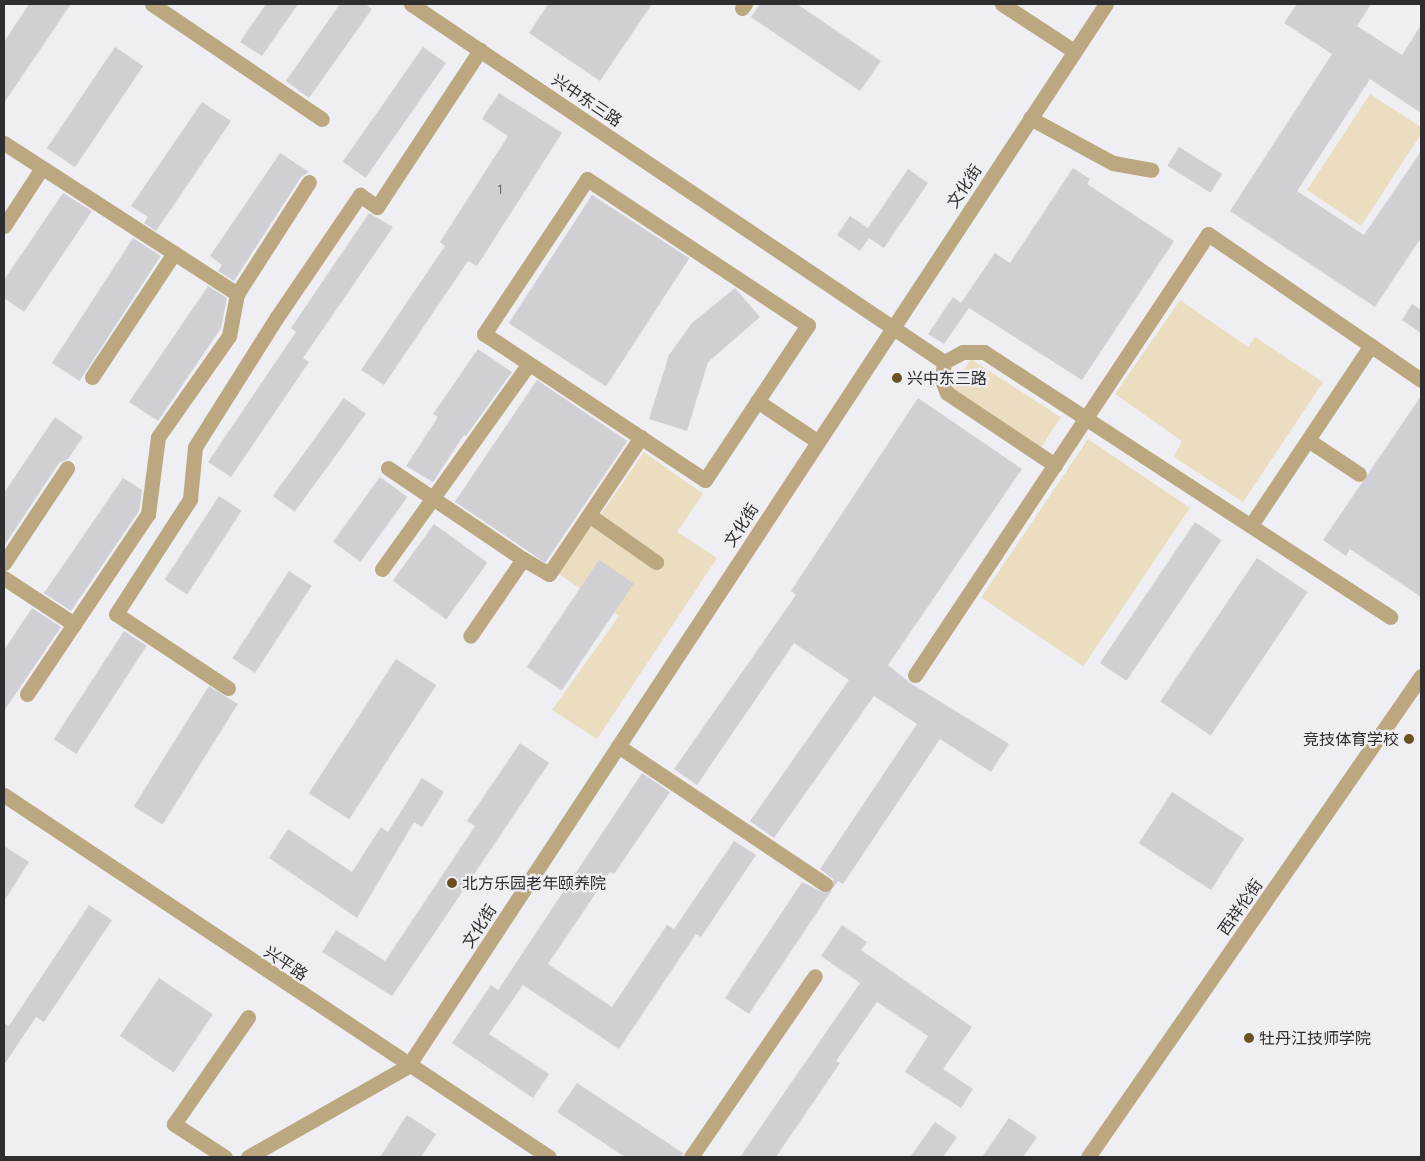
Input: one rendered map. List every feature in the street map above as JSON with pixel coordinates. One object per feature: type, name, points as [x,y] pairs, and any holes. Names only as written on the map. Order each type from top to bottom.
[{"type":"street","points":[[152,4],[322,119]]},
{"type":"street","name":"兴中东三路","points":[[411,4],[944,362]]},
{"type":"street","points":[[1002,4],[1074,52]]},
{"type":"street","name":"文化街","points":[[408,1066],[892,326],[1106,4]]},
{"type":"street","points":[[228,688],[116,614],[190,499],[195,447],[272,325],[360,195],[377,207],[480,50]]},
{"type":"street","points":[[1030,118],[1113,163],[1150,170]]},
{"type":"street","points":[[4,143],[237,294]]},
{"type":"street","points":[[4,226],[42,168]]},
{"type":"street","points":[[587,179],[808,324],[705,480],[529,364],[484,334],[587,179]]},
{"type":"street","points":[[27,694],[148,514],[158,437],[229,336],[237,294],[309,182]]},
{"type":"street","points":[[916,675],[1208,234],[1421,380]]},
{"type":"street","points":[[92,377],[174,253]]},
{"type":"street","points":[[1251,525],[1371,345]]},
{"type":"street","points":[[1055,465],[947,394],[942,380],[944,362],[963,352],[984,352],[1087,416],[1390,617]]},
{"type":"street","points":[[382,569],[529,364]]},
{"type":"street","points":[[757,401],[817,441]]},
{"type":"street","points":[[388,468],[523,559],[549,574],[641,437]]},
{"type":"street","points":[[1308,440],[1359,474]]},
{"type":"street","points":[[4,563],[67,468]]},
{"type":"street","points":[[589,515],[656,562]]},
{"type":"street","points":[[470,636],[523,559]]},
{"type":"street","points":[[4,578],[74,624]]},
{"type":"street","name":"西祥伦街","points":[[1088,1157],[1421,676]]},
{"type":"street","points":[[618,746],[825,884]]},
{"type":"street","name":"兴平路","points":[[4,796],[408,1066],[549,1157]]},
{"type":"street","points":[[691,1157],[815,976]]},
{"type":"street","points":[[225,1157],[174,1124],[248,1017]]},
{"type":"street","points":[[248,1157],[408,1066]]},
{"type":"shaded area","points":[[1370,94],[1421,127],[1421,134],[1361,226],[1307,190]]},
{"type":"shaded area","points":[[1180,300],[1248,347],[1255,337],[1323,382],[1243,502],[1174,457],[1182,441],[1115,394]]},
{"type":"shaded area","points":[[971,359],[1061,417],[1041,448],[951,390]]},
{"type":"shaded area","points":[[1088,439],[1190,508],[1083,666],[981,597]]},
{"type":"shaded area","points":[[644,452],[703,494],[677,532],[717,558],[597,739],[552,710],[619,616],[549,567],[583,520],[653,565],[599,517]]},
{"type":"building","points":[[29,4],[71,4],[4,103],[4,42]]},
{"type":"building","points":[[266,4],[298,4],[262,56],[240,42]]},
{"type":"building","points":[[340,4],[365,4],[372,9],[309,98],[286,81]]},
{"type":"building","points":[[548,4],[652,4],[600,81],[529,33]]},
{"type":"building","points":[[760,4],[797,4],[881,61],[860,91],[751,17]]},
{"type":"building","points":[[1297,4],[1371,4],[1357,26],[1402,55],[1421,25],[1421,113],[1370,79],[1297,191],[1364,235],[1421,151],[1421,238],[1375,307],[1230,211],[1332,54],[1284,23]]},
{"type":"building","points":[[115,47],[143,66],[75,167],[47,148]]},
{"type":"building","points":[[423,47],[446,63],[366,178],[343,162]]},
{"type":"building","points":[[499,93],[562,133],[477,266],[468,261],[384,385],[361,370],[445,246],[440,242],[508,136],[482,119]]},
{"type":"building","points":[[202,102],[231,121],[156,231],[144,223],[148,217],[131,206]]},
{"type":"building","points":[[1179,147],[1222,174],[1211,193],[1167,166]]},
{"type":"building","points":[[280,153],[309,172],[301,177],[234,281],[218,271],[222,265],[210,256]]},
{"type":"building","points":[[1073,168],[1090,179],[1087,184],[1174,241],[1082,380],[969,308],[944,344],[928,334],[953,297],[961,303],[995,253],[1010,263]]},
{"type":"building","points":[[908,169],[928,183],[884,248],[869,238],[860,251],[837,235],[850,216],[868,228]]},
{"type":"building","points":[[63,193],[92,211],[24,312],[4,298],[4,280]]},
{"type":"building","points":[[592,195],[689,258],[606,386],[509,323]]},
{"type":"building","points":[[369,213],[393,227],[303,358],[309,362],[231,477],[208,462],[296,332],[291,328]]},
{"type":"building","points":[[133,238],[161,256],[80,381],[52,363]]},
{"type":"building","points":[[208,286],[227,298],[221,328],[158,421],[129,402]]},
{"type":"building","points":[[735,288],[760,317],[708,362],[687,431],[649,419],[669,355],[692,323]]},
{"type":"building","points":[[1412,304],[1421,310],[1421,333],[1402,320]]},
{"type":"building","points":[[478,349],[512,372],[466,436],[464,435],[433,482],[406,466],[438,417],[433,414]]},
{"type":"building","points":[[537,380],[627,441],[545,563],[455,502]]},
{"type":"building","points":[[1421,396],[1421,597],[1350,549],[1346,556],[1323,540]]},
{"type":"building","points":[[344,398],[366,414],[295,512],[273,496]]},
{"type":"building","points":[[918,398],[1022,469],[888,665],[910,683],[1009,744],[991,772],[940,739],[843,884],[838,881],[833,888],[833,879],[820,869],[917,724],[874,696],[774,838],[750,821],[849,680],[794,643],[697,785],[674,769],[796,595],[791,591]]},
{"type":"building","points":[[55,417],[83,437],[68,459],[59,463],[4,546],[4,493]]},
{"type":"building","points":[[380,477],[408,497],[360,562],[333,542]]},
{"type":"building","points":[[123,478],[142,490],[139,511],[71,611],[44,593]]},
{"type":"building","points":[[219,496],[242,511],[187,595],[165,580]]},
{"type":"building","points":[[1195,522],[1222,540],[1126,681],[1100,663]]},
{"type":"building","points":[[434,524],[487,563],[446,619],[393,581]]},
{"type":"building","points":[[1257,558],[1308,592],[1211,736],[1160,701]]},
{"type":"building","points":[[599,560],[634,583],[562,690],[527,667]]},
{"type":"building","points":[[289,571],[312,586],[255,673],[232,658]]},
{"type":"building","points":[[32,608],[61,627],[4,711],[4,650]]},
{"type":"building","points":[[124,631],[147,646],[76,754],[54,739]]},
{"type":"building","points":[[396,659],[436,685],[349,819],[309,793]]},
{"type":"building","points":[[209,686],[238,704],[163,824],[134,806]]},
{"type":"building","points":[[520,743],[549,763],[392,996],[322,952],[336,930],[385,961],[475,826],[467,821]]},
{"type":"building","points":[[642,773],[670,792],[614,874],[610,872],[548,964],[612,1007],[667,925],[674,929],[734,841],[756,855],[701,937],[696,934],[619,1049],[523,985],[489,1034],[549,1074],[533,1098],[452,1043],[491,985],[498,990]]},
{"type":"building","points":[[422,778],[444,792],[422,827],[414,822],[357,918],[269,858],[288,829],[352,872],[381,827],[388,832]]},
{"type":"building","points":[[1172,792],[1244,839],[1211,890],[1139,843]]},
{"type":"building","points":[[4,846],[29,862],[4,901]]},
{"type":"building","points":[[802,882],[824,893],[832,890],[749,1014],[725,998]]},
{"type":"building","points":[[89,905],[112,920],[44,1022],[36,1017],[4,1065],[4,1023],[9,1026]]},
{"type":"building","points":[[842,925],[867,942],[861,950],[972,1027],[943,1069],[973,1089],[961,1108],[905,1072],[928,1036],[877,1002],[836,1061],[840,1063],[776,1157],[740,1157],[860,983],[821,956]]},
{"type":"building","points":[[159,978],[213,1014],[174,1072],[120,1036]]},
{"type":"building","points":[[577,1083],[683,1153],[682,1157],[625,1157],[557,1112]]},
{"type":"building","points":[[407,1115],[436,1134],[421,1157],[380,1157]]},
{"type":"building","points":[[1009,1118],[1037,1137],[1023,1157],[982,1157]]},
{"type":"building","points":[[935,1122],[957,1137],[943,1157],[910,1157]]},
{"type":"place","name":"兴中东三路","points":[[897,378]]},
{"type":"place","name":"竞技体育学校","points":[[1409,739]]},
{"type":"place","name":"北方乐园老年颐养院","points":[[452,883]]},
{"type":"place","name":"牡丹江技师学院","points":[[1249,1038]]}]
